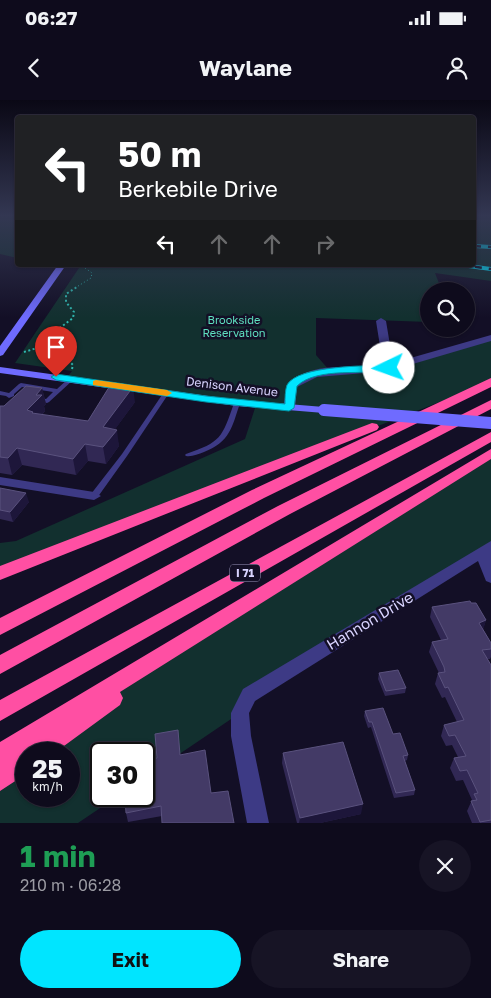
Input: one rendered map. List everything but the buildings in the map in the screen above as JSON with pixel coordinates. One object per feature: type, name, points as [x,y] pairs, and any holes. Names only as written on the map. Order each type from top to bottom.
[{"type":"highway","points":[[0,627],[258,494],[452,399],[491,382]]},
{"type":"highway","points":[[0,573],[309,452],[452,399]]},
{"type":"highway","points":[[0,664],[284,510],[491,404]]},
{"type":"highway","name":"I 71","points":[[0,711],[491,436]]},
{"type":"highway","points":[[0,756],[491,453]]},
{"type":"highway","points":[[50,742],[275,588]]},
{"type":"highway","points":[[0,780],[15,768]]},
{"type":"main road","points":[[0,353],[61,267]]},
{"type":"main road","name":"Denison Avenue","points":[[0,370],[32,374],[71,374],[166,393],[237,403],[491,423]]},
{"type":"street","points":[[381,321],[389,368]]},
{"type":"street","points":[[289,408],[292,386],[300,378],[330,372],[389,368],[491,338]]},
{"type":"street","points":[[0,481],[94,496]]},
{"type":"street","points":[[487,549],[491,577]]},
{"type":"street","name":"Hannon Drive","points":[[258,823],[241,736],[240,713],[249,695],[487,549]]},
{"type":"lane","points":[[18,394],[21,385],[32,374]]},
{"type":"lane","points":[[0,393],[18,394],[47,401],[71,374]]},
{"type":"lane","points":[[21,385],[56,393]]},
{"type":"lane","points":[[44,394],[56,393]]},
{"type":"lane","points":[[94,496],[125,455],[166,393]]},
{"type":"lane","points":[[188,455],[215,446],[225,435],[237,403]]},
{"type":"path","points":[[71,374],[73,365],[68,358],[52,352],[47,345],[48,339],[54,331],[73,318],[74,312],[66,302],[66,294],[91,278],[92,273],[84,267]]},
{"type":"path","points":[[24,352],[47,345]]},
{"type":"green space","points":[[0,250],[15,250],[15,258],[0,254]]},
{"type":"green space","name":"Brookside Reservation","points":[[476,250],[491,250],[491,281],[435,273],[438,282],[420,282],[420,322],[316,318],[316,355],[330,371],[389,368],[491,338],[491,382],[0,573],[0,543],[16,541],[245,439],[256,405],[66,379],[72,371],[15,363],[80,267],[476,267]]},
{"type":"green space","points":[[491,453],[491,546],[249,695],[240,713],[155,771],[155,742],[90,742],[90,807],[102,807],[78,823],[0,823],[0,779],[15,768],[15,807],[80,807],[80,742],[50,742],[145,674],[317,561]]},
{"type":"railway","points":[[476,267],[491,269]]},
{"type":"slow traffic","points":[[96,383],[167,393]]},
{"type":"route","points":[[56,377],[206,399],[289,408],[292,386],[300,378],[312,374],[389,368]]}]
